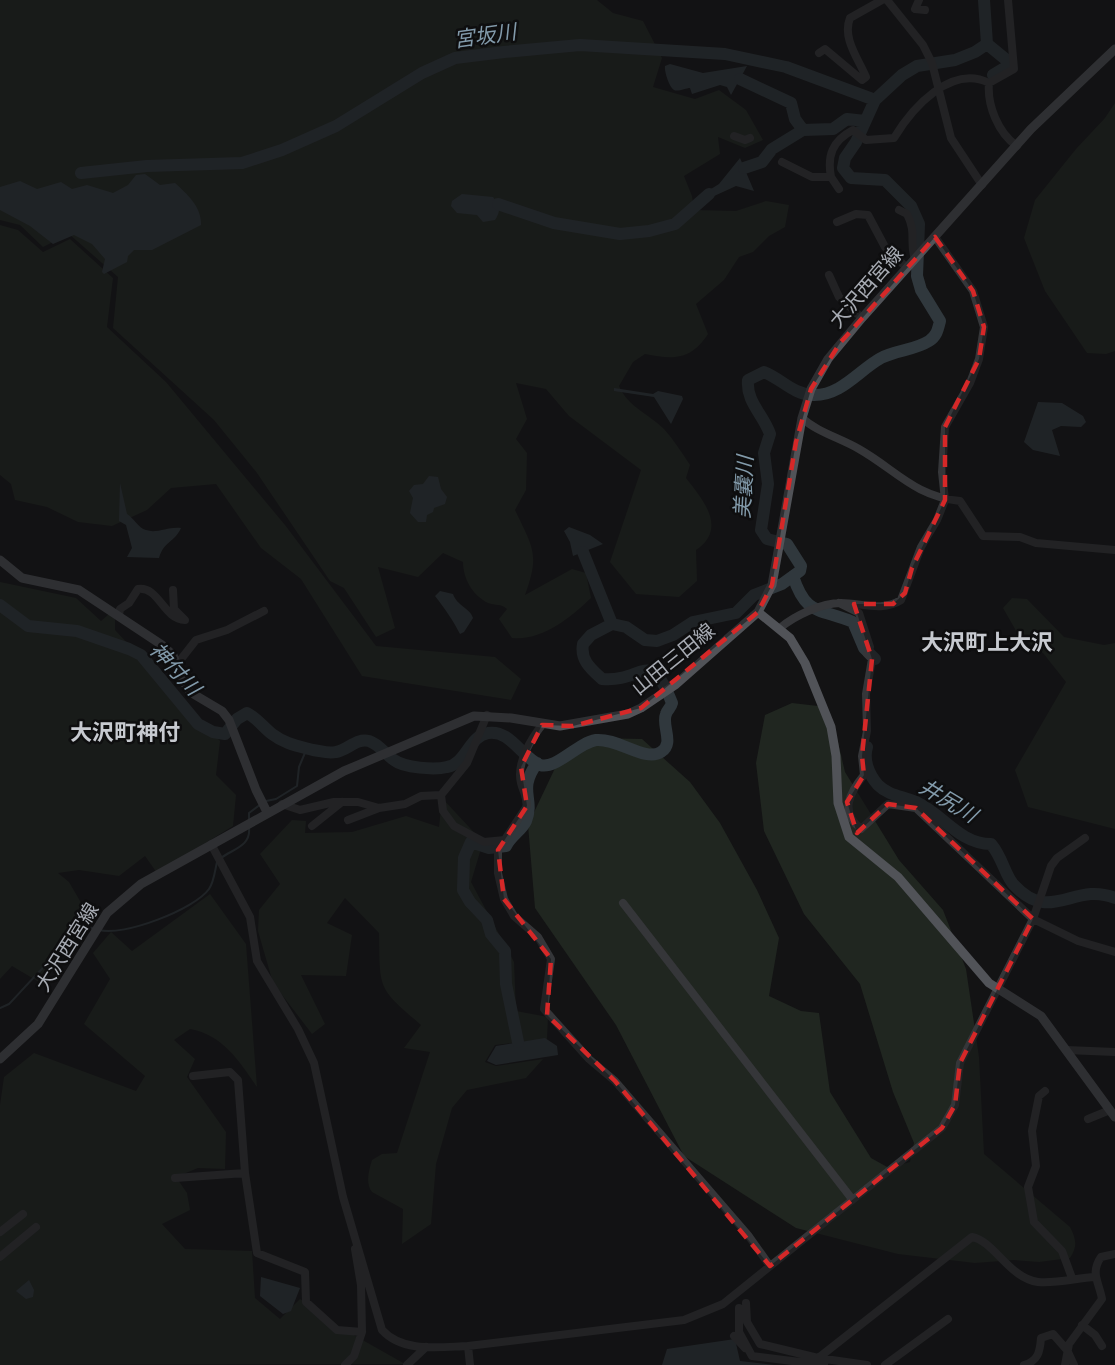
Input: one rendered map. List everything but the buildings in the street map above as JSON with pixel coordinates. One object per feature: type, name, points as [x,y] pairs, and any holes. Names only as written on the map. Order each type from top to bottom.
[{"type":"main road","name":"大沢西宮線","points":[[758,612],[772,585],[802,418],[811,389],[828,359],[915,258],[1046,114],[1115,49]]},
{"type":"main road","points":[[0,560],[22,578],[70,586],[119,615],[169,650],[178,663],[182,679],[190,692],[222,711],[232,726],[264,806]]},
{"type":"main road","points":[[758,612],[780,628],[799,650],[831,727],[836,756],[838,803],[849,837],[898,877],[989,983],[1034,1009],[1112,1114]]},
{"type":"main road","name":"山田三田線","points":[[264,806],[282,804],[376,756],[474,716],[487,715],[542,725],[573,726],[628,714],[660,697],[758,612]]},
{"type":"main road","name":"大沢西宮線","points":[[0,1059],[30,1033],[45,1015],[97,928],[116,904],[141,884],[249,823],[264,806]]},
{"type":"street","points":[[819,53],[825,49],[862,80],[866,77],[846,34],[848,24],[850,18],[882,0]]},
{"type":"street","points":[[887,0],[923,45],[939,87],[951,138],[982,185]]},
{"type":"street","points":[[919,0],[915,9],[925,10]]},
{"type":"street","points":[[989,83],[1014,69],[1008,0]]},
{"type":"street","points":[[839,189],[831,177],[828,161],[832,148],[846,134],[853,130],[866,140],[894,138],[902,124],[939,87],[964,78],[977,77],[989,83]]},
{"type":"street","points":[[989,83],[988,94],[1003,136],[1017,146]]},
{"type":"street","points":[[734,136],[745,140],[750,138]]},
{"type":"street","points":[[782,162],[812,177],[831,177]]},
{"type":"street","points":[[899,210],[907,214],[914,227],[912,252],[915,258]]},
{"type":"street","points":[[837,222],[856,214],[868,215],[885,247],[907,268]]},
{"type":"street","points":[[780,628],[809,611],[839,603],[882,607],[901,600],[921,547],[937,520],[945,500],[942,472],[945,426],[970,383],[979,359],[984,327],[973,291],[935,237]]},
{"type":"street","points":[[829,275],[839,297],[862,318]]},
{"type":"street","points":[[802,418],[811,426],[861,450],[927,495],[960,501],[983,536],[1020,537],[1036,543],[1115,550]]},
{"type":"street","points":[[119,615],[120,609],[129,603],[138,589],[145,588],[151,591],[172,616],[185,620],[174,609],[176,603],[173,590]]},
{"type":"street","points":[[839,603],[859,613],[870,647],[867,654],[872,659],[866,694],[867,732],[862,756],[864,775],[851,791],[848,802],[855,824],[861,829],[888,804],[916,808],[1033,919],[1078,941],[1115,952]]},
{"type":"street","points":[[178,663],[196,640],[227,630],[264,611]]},
{"type":"street","points":[[487,715],[467,763],[441,795],[443,811],[454,826],[484,842],[505,840]]},
{"type":"street","points":[[542,725],[532,738],[521,768],[520,780],[526,806],[498,850],[498,873],[504,899],[514,916],[538,937],[551,960],[545,998],[548,1015],[589,1059],[615,1080],[748,1235],[770,1266]]},
{"type":"street","points":[[348,820],[379,808],[405,804],[421,796],[441,795]]},
{"type":"street","points":[[282,804],[300,810],[342,802],[358,802],[379,808]]},
{"type":"street","points":[[312,826],[342,802]]},
{"type":"street","points":[[211,844],[250,917],[257,961],[298,1029],[314,1063],[341,1186],[382,1330],[399,1344],[426,1347],[468,1346],[684,1320],[723,1304],[942,1128],[955,1105],[960,1063],[1033,919],[1052,866],[1057,858],[1085,838]]},
{"type":"street","points":[[623,903],[852,1199]]},
{"type":"street","points":[[1066,1050],[1115,1052]]},
{"type":"street","points":[[193,1076],[230,1072],[237,1080],[245,1173],[257,1253],[304,1272],[306,1302],[337,1330],[362,1332]]},
{"type":"street","points":[[1045,1091],[1039,1096],[1032,1131],[1036,1166],[1028,1187],[1034,1222],[1062,1251],[1072,1278]]},
{"type":"street","points":[[1088,1119],[1112,1114]]},
{"type":"street","points":[[175,1178],[245,1173]]},
{"type":"street","points":[[0,1232],[23,1214]]},
{"type":"street","points":[[0,1257],[36,1227]]},
{"type":"street","points":[[815,1360],[972,1237],[983,1239],[993,1253],[1014,1271],[1037,1282],[1095,1277]]},
{"type":"street","points":[[345,1365],[354,1356],[362,1332],[361,1286],[355,1258],[356,1240]]},
{"type":"street","points":[[1065,1365],[1067,1350],[1102,1299],[1095,1277],[1096,1265],[1101,1257],[1115,1254]]},
{"type":"street","points":[[752,1356],[740,1332],[743,1306],[747,1322],[760,1344],[815,1360],[824,1365]]},
{"type":"street","points":[[885,1365],[948,1319]]},
{"type":"street","points":[[1082,1325],[1095,1335],[1102,1346]]},
{"type":"street","points":[[1024,1365],[1035,1360],[1040,1352],[1041,1338],[1053,1334],[1067,1350],[1074,1365]]},
{"type":"street","points":[[734,1336],[752,1356],[867,1365]]},
{"type":"street","points":[[468,1346],[470,1365]]},
{"type":"street","points":[[407,1365],[426,1347]]},
{"type":"highlighted area","points":[[935,237],[973,291],[984,327],[979,359],[945,427],[945,500],[912,568],[905,593],[893,604],[854,604],[872,659],[862,756],[864,775],[847,802],[857,833],[888,804],[916,808],[1033,919],[960,1063],[955,1105],[942,1128],[770,1266],[615,1081],[547,1015],[551,959],[504,899],[498,850],[527,806],[521,767],[542,725],[573,726],[641,708],[758,612],[772,585],[796,442],[811,389],[840,343]]},
{"type":"shaded area","points":[[0,0],[597,0],[613,13],[643,21],[662,58],[653,87],[695,99],[719,90],[746,110],[763,140],[745,148],[718,137],[720,154],[684,176],[692,196],[694,210],[736,211],[766,201],[789,205],[785,227],[769,236],[753,252],[739,257],[724,280],[696,304],[708,334],[702,343],[681,356],[665,357],[645,354],[633,362],[619,386],[633,405],[664,429],[690,465],[686,478],[705,505],[711,523],[710,533],[696,550],[697,581],[679,597],[636,594],[610,562],[641,470],[569,416],[546,389],[516,383],[527,419],[516,439],[527,453],[526,490],[515,510],[530,543],[533,560],[525,595],[572,569],[586,573],[591,598],[555,627],[534,636],[512,638],[499,619],[507,609],[482,600],[467,580],[463,562],[443,553],[418,577],[378,567],[395,628],[376,637],[344,588],[330,581],[257,473],[214,420],[113,328],[118,277],[69,234],[43,247],[20,225],[0,220]]},
{"type":"shaded area","points":[[670,64],[703,73],[747,66],[731,95],[727,87],[720,85],[692,94],[690,88],[678,91],[672,88],[665,68]]},
{"type":"shaded area","points":[[1115,103],[1115,351],[1106,354],[1087,353],[1045,291],[1024,238],[1035,200],[1076,149],[1105,118]]},
{"type":"shaded area","points":[[740,158],[754,191],[736,186],[712,197],[711,189],[719,184]]},
{"type":"shaded area","points":[[145,174],[160,185],[175,183],[189,196],[196,207],[201,218],[201,225],[152,250],[134,250],[128,256],[127,262],[104,274],[102,272],[105,259],[92,244],[74,235],[53,244],[30,226],[0,210],[0,187],[20,181],[37,189],[61,182],[72,189],[87,185],[113,193],[128,185],[136,175]]},
{"type":"shaded area","points":[[462,194],[493,197],[499,208],[495,220],[483,222],[477,215],[457,213],[451,206],[452,201]]},
{"type":"shaded area","points":[[0,225],[18,230],[43,252],[70,239],[113,278],[107,327],[166,382],[285,525],[376,646],[495,657],[521,679],[511,700],[362,676],[301,579],[261,548],[216,484],[171,488],[147,510],[112,526],[78,522],[47,507],[15,500],[11,484],[0,475]]},
{"type":"shaded area","points":[[614,388],[653,394],[658,391],[682,396],[683,399],[671,424],[654,397],[614,391]]},
{"type":"shaded area","points":[[1038,402],[1062,403],[1083,416],[1086,422],[1081,427],[1061,426],[1052,430],[1060,456],[1033,450],[1024,442]]},
{"type":"shaded area","points":[[429,476],[438,477],[441,489],[447,497],[445,504],[434,508],[433,512],[427,515],[426,522],[418,522],[410,513],[413,498],[409,491],[414,485],[423,484]]},
{"type":"shaded area","points":[[120,483],[127,514],[141,527],[154,531],[181,528],[161,552],[159,558],[127,557],[132,548],[126,525],[119,521]]},
{"type":"shaded area","points":[[569,527],[590,535],[603,544],[573,556],[570,542],[564,531]]},
{"type":"shaded area","points":[[0,582],[76,598],[101,621],[109,614],[115,619],[115,630],[220,741],[216,775],[236,795],[233,826],[157,873],[145,856],[119,876],[79,870],[58,873],[69,882],[87,913],[39,982],[12,966],[0,979]]},
{"type":"shaded area","points":[[440,591],[453,594],[473,618],[464,632],[460,634],[435,596]]},
{"type":"shaded area","points":[[1012,598],[1027,599],[1064,637],[1104,645],[1115,643],[1115,829],[1028,807],[1015,770],[1066,682],[1043,653],[1019,636],[1003,608]]},
{"type":"shaded area","points":[[792,703],[818,706],[837,738],[845,772],[899,860],[943,910],[966,969],[979,1057],[984,1154],[1070,1227],[1075,1242],[1070,1258],[1039,1262],[1014,1260],[975,1263],[898,1254],[796,1228],[684,1156],[616,1025],[535,908],[528,825],[557,764],[594,738],[642,739],[690,782],[720,823],[757,890],[779,938],[769,996],[801,1011],[819,1013],[830,1092],[871,1158],[889,1168],[910,1162],[914,1143],[893,1092],[860,984],[804,914],[764,831],[756,763],[765,715]]},
{"type":"shaded area","points":[[442,798],[483,842],[471,882],[514,962],[516,1011],[548,1017],[547,1039],[495,1045],[485,1062],[496,1066],[543,1059],[526,1078],[467,1090],[452,1108],[436,1164],[431,1224],[402,1244],[403,1209],[372,1192],[368,1176],[372,1160],[382,1154],[397,1153],[430,1052],[404,1048],[421,1025],[396,1003],[384,986],[381,977],[379,933],[345,898],[327,923],[352,935],[346,976],[301,975],[325,1024],[312,1034],[273,983],[258,931],[259,910],[280,884],[260,854],[292,820],[306,821],[305,833],[352,832],[406,816],[439,827]]},
{"type":"shaded area","points":[[210,894],[246,944],[257,1087],[229,1050],[212,1037],[190,1029],[174,1040],[195,1059],[187,1077],[226,1132],[225,1169],[198,1168],[176,1177],[187,1193],[190,1210],[162,1224],[185,1249],[252,1251],[255,1298],[280,1319],[300,1299],[336,1325],[405,1364],[0,1365],[0,1105],[4,1077],[34,1053],[136,1091],[145,1076],[84,1024],[110,979],[93,953],[111,932],[132,951]]},
{"type":"shaded area","points":[[545,1038],[557,1046],[558,1055],[496,1065],[487,1061],[496,1046]]},
{"type":"shaded area","points":[[261,1277],[300,1288],[291,1311],[283,1314],[260,1296]]},
{"type":"shaded area","points":[[29,1280],[34,1290],[33,1297],[26,1299],[16,1291]]},
{"type":"shaded area","points":[[735,1339],[740,1361],[774,1365],[662,1365],[667,1349]]},
{"type":"waterway","name":"美嚢川","points":[[0,605],[28,626],[77,631],[141,655],[198,724],[213,732],[225,734],[237,719],[247,713],[277,737],[297,746],[333,753],[360,741],[369,741],[399,763],[428,768],[453,765],[459,761],[476,739],[488,733],[503,735],[540,765],[553,764],[581,746],[596,740],[613,742],[647,754],[661,752],[667,744],[665,719],[672,703],[657,675],[651,671],[644,671],[616,679],[602,679],[590,668],[585,659],[583,644],[591,635],[612,624],[626,627],[645,640],[657,641],[673,635],[693,622],[736,613],[754,595],[782,584],[800,571],[801,566],[787,544],[767,539],[761,530],[768,484],[764,453],[770,434],[752,401],[748,380],[764,372],[799,392],[813,395],[823,394],[841,387],[881,358],[924,344],[935,335],[940,321],[921,290],[917,276],[919,224],[911,206],[885,180],[851,178],[843,168],[845,158],[856,142],[875,100],[902,75],[917,66],[955,60],[987,44],[984,0]]},
{"type":"waterway","points":[[987,44],[1009,62],[1008,66],[993,75]]},
{"type":"waterway","name":"宮坂川","points":[[81,173],[147,166],[242,163],[282,150],[336,126],[422,73],[455,58],[580,45],[725,54],[786,67],[875,100]]},
{"type":"waterway","points":[[740,79],[791,103],[795,119],[803,130]]},
{"type":"waterway","points":[[744,168],[762,162],[772,149],[803,130],[833,129],[847,119],[865,121]]},
{"type":"waterway","points":[[498,204],[554,223],[620,234],[649,231],[675,224],[709,194]]},
{"type":"waterway","points":[[583,552],[612,624]]},
{"type":"waterway","name":"井尻川","points":[[793,576],[803,598],[815,609],[853,622],[864,648],[875,659]]},
{"type":"waterway","name":"井尻川","points":[[867,747],[868,767],[878,785],[926,807],[960,834],[980,843],[991,844],[1011,881],[1027,896],[1040,902],[1051,902],[1087,894],[1100,894],[1115,898]]},
{"type":"waterway","points":[[266,801],[276,799],[297,786],[299,767],[307,748]]},
{"type":"waterway","points":[[518,1042],[506,984],[505,951],[491,934],[487,920],[470,902],[463,890],[464,858],[471,842],[489,848],[506,846],[522,827],[526,821],[529,806],[528,781],[537,763]]},
{"type":"waterway","points":[[249,819],[249,813],[261,804]]},
{"type":"waterway","points":[[221,858],[244,843],[249,834],[249,828]]},
{"type":"waterway","points":[[99,930],[110,931],[141,925],[158,920],[189,905],[209,889],[217,862]]},
{"type":"waterway","points":[[0,1008],[9,1004],[63,947],[86,930],[94,928]]},
{"type":"district","name":"大沢町上大沢","points":[[987,642]]},
{"type":"district","name":"大沢町神付","points":[[125,732]]},
{"type":"water label","name":"神付川","points":[[175,669]]}]
